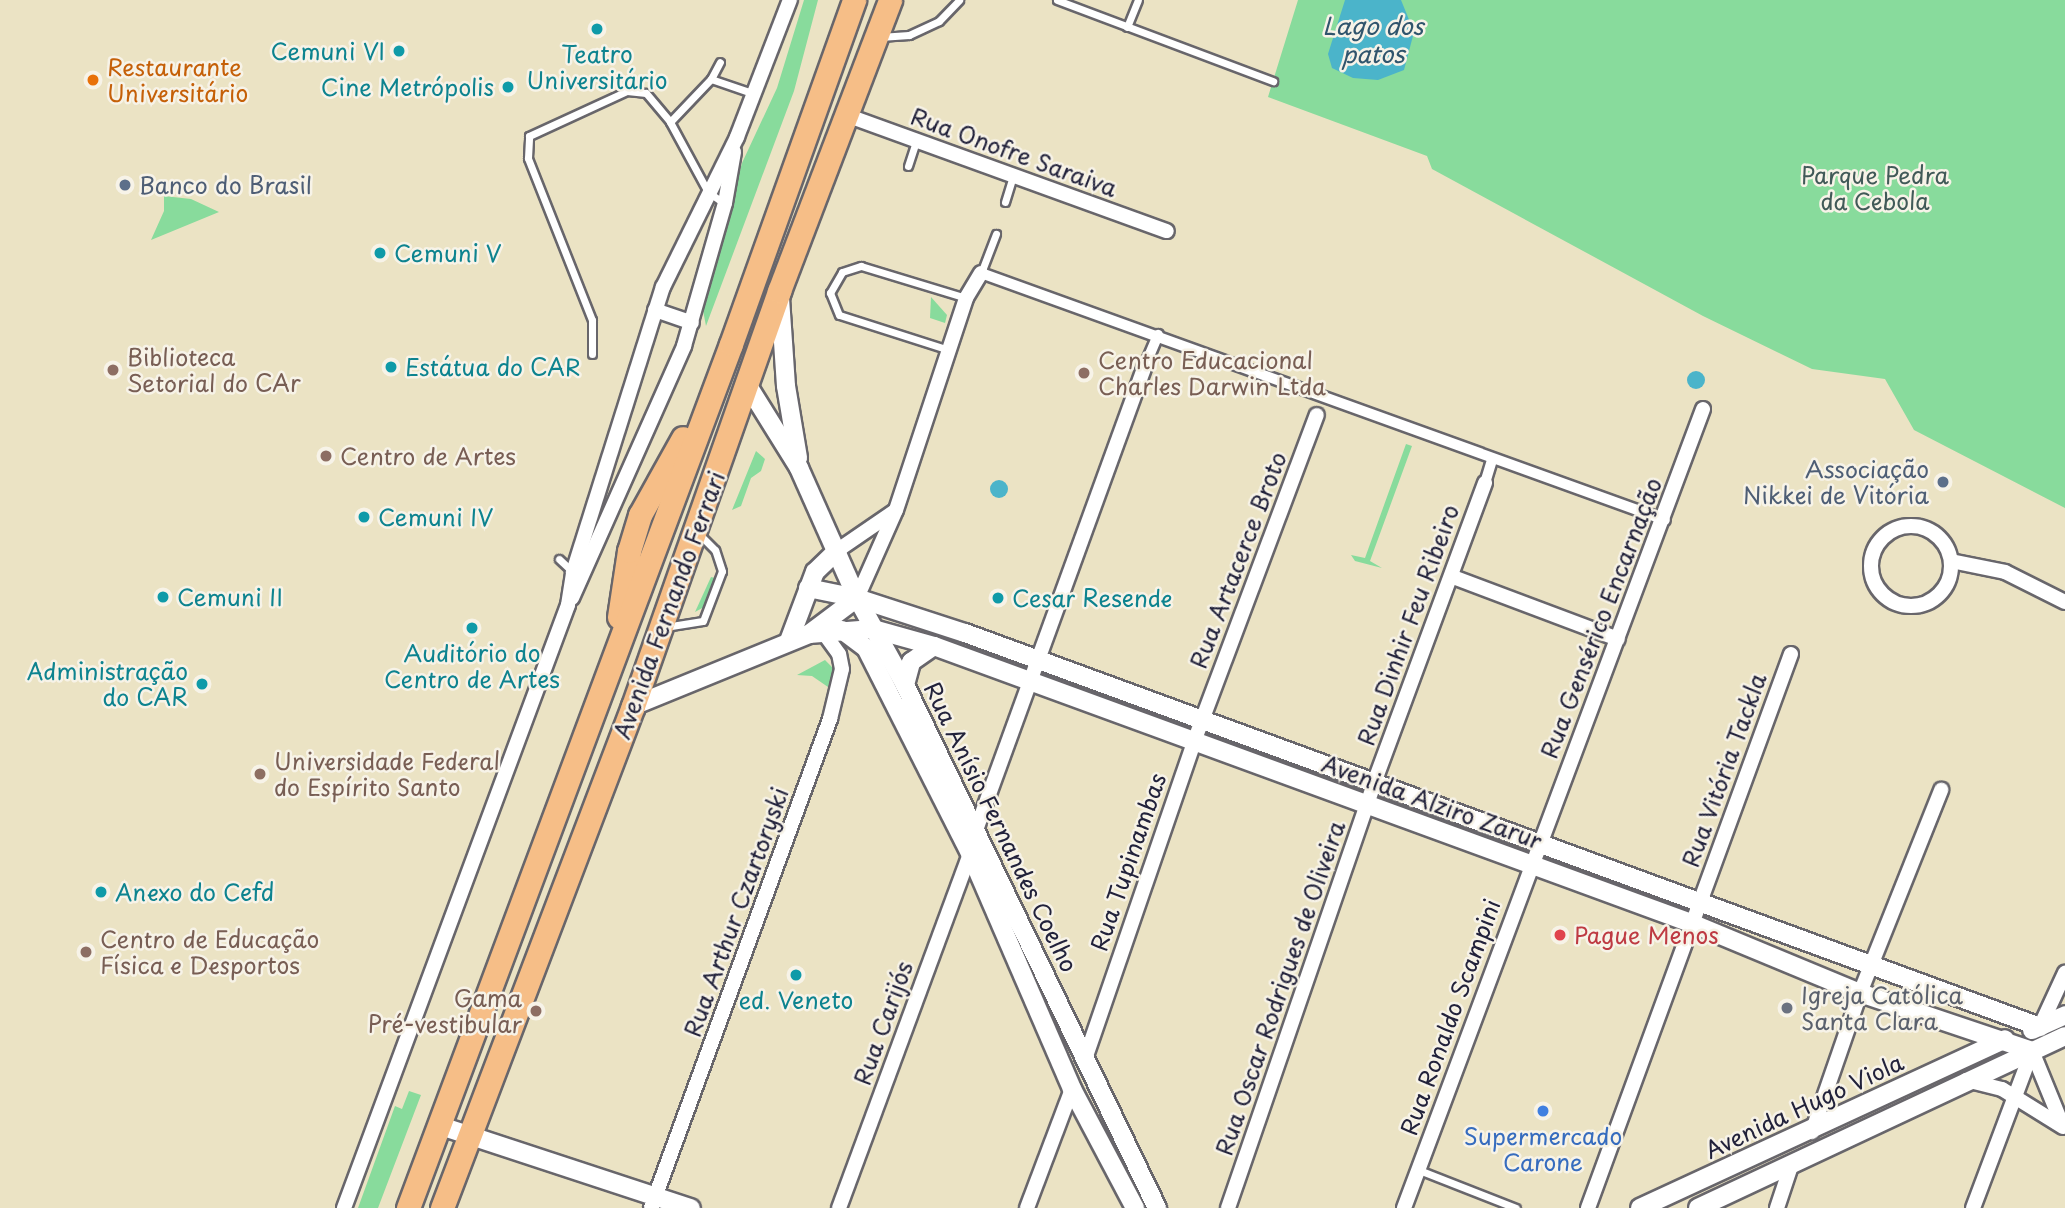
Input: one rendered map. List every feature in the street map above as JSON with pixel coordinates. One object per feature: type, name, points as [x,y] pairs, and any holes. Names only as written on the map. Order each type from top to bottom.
[{"type":"main road","points":[[708,398],[853,0]]},
{"type":"main road","name":"Avenida Fernando Ferrari","points":[[442,1208],[633,706],[748,386],[779,291],[890,0]]},
{"type":"main road","points":[[708,398],[729,384],[748,386]]},
{"type":"main road","name":"Avenida Fernando Ferrari","points":[[408,1208],[616,652],[623,581],[640,515],[708,398]]},
{"type":"street","points":[[344,1208],[568,605],[654,310],[756,94],[790,0]]},
{"type":"street","name":"Rua Onofre Saraiva","points":[[846,115],[1167,231]]},
{"type":"street","points":[[578,576],[650,422],[692,323],[725,203],[737,137]]},
{"type":"street","points":[[633,706],[789,641],[825,632],[857,598],[896,510],[966,298],[981,273],[1325,394],[1493,460],[1665,520]]},
{"type":"street","name":"Rua Anísio Fernandes Coelho","points":[[779,291],[786,386],[799,468]]},
{"type":"street","points":[[654,310],[692,323]]},
{"type":"street","points":[[976,830],[1158,335]]},
{"type":"street","name":"Rua Anísio Fernandes Coelho","points":[[748,386],[799,468],[838,550],[857,598],[905,685],[1157,1208]]},
{"type":"street","points":[[1317,415],[1325,394]]},
{"type":"street","name":"Rua Gensérico Encarnação","points":[[1539,842],[1665,520],[1703,409]]},
{"type":"street","points":[[626,413],[650,422]]},
{"type":"street","name":"Rua Artacerce Broto","points":[[1202,720],[1317,415]]},
{"type":"street","points":[[1485,483],[1493,460]]},
{"type":"street","name":"Rua Dinhir Feu Ribeiro","points":[[1374,783],[1453,577],[1485,483]]},
{"type":"street","points":[[789,641],[808,588],[822,562],[896,510]]},
{"type":"street","points":[[1912,525],[1940,538],[1951,561],[1944,589],[1936,598],[1913,606],[1883,595],[1870,568],[1873,550],[1882,537],[1912,525]]},
{"type":"street","points":[[1951,561],[2005,572],[2065,602]]},
{"type":"street","points":[[1453,577],[1618,639]]},
{"type":"street","name":"Avenida Alziro Zarur","points":[[808,588],[857,598],[1038,661],[2040,1027]]},
{"type":"street","name":"Avenida Alziro Zarur","points":[[825,632],[873,629],[934,646],[1195,739],[1366,805],[1691,923],[1860,993],[2000,1041],[2038,1048]]},
{"type":"street","name":"Rua Anísio Fernandes Coelho","points":[[825,632],[866,648],[970,853],[1072,1089],[1135,1208]]},
{"type":"street","name":"Rua Arthur Czartoryski","points":[[653,1202],[830,719],[842,669],[839,654],[825,632]]},
{"type":"street","points":[[905,685],[911,662],[934,646]]},
{"type":"street","name":"Rua Vitória Tackla","points":[[1588,1208],[1791,654]]},
{"type":"street","name":"Rua Tupinambas","points":[[1085,1059],[1202,720]]},
{"type":"street","name":"Rua Oscar Rodrigues de Oliveira","points":[[1228,1208],[1374,783]]},
{"type":"street","points":[[1812,1132],[1860,993],[1941,790]]},
{"type":"street","name":"Rua Ronaldo Scampini","points":[[1404,1208],[1539,842]]},
{"type":"street","name":"Rua Carijós","points":[[839,1208],[970,853]]},
{"type":"street","points":[[1001,928],[1020,922]]},
{"type":"street","points":[[1017,962],[1036,956]]},
{"type":"street","points":[[1973,1208],[2014,1095],[2038,1048],[2040,1027],[2065,973]]},
{"type":"street","name":"Avenida Hugo Viola","points":[[1640,1208],[1812,1132],[2000,1041],[2065,1015]]},
{"type":"street","name":"Avenida Hugo Viola","points":[[1698,1208],[1791,1166],[1965,1080],[2065,1037]]},
{"type":"street","points":[[2038,1048],[2064,1130]]},
{"type":"street","points":[[1965,1080],[2014,1095],[2064,1130]]},
{"type":"street","points":[[1027,1208],[1072,1089]]},
{"type":"street","points":[[440,1126],[653,1202],[691,1208]]},
{"type":"street","points":[[1777,1208],[1791,1166]]},
{"type":"street","points":[[337,1208],[350,1189]]},
{"type":"lane","points":[[876,38],[909,35],[939,21],[960,0]]},
{"type":"lane","points":[[1057,0],[1273,81]]},
{"type":"lane","points":[[1127,27],[1138,0]]},
{"type":"lane","points":[[670,122],[711,79],[720,62]]},
{"type":"lane","points":[[711,79],[756,94]]},
{"type":"lane","points":[[592,354],[588,307],[525,143],[534,131],[627,91],[646,93],[670,122],[708,192],[725,203]]},
{"type":"lane","points":[[908,166],[916,141]]},
{"type":"lane","points":[[1005,202],[1013,176]]},
{"type":"lane","points":[[981,273],[996,234]]},
{"type":"lane","points":[[949,350],[839,315],[830,293],[842,272],[862,266],[966,298]]},
{"type":"lane","points":[[661,627],[703,621],[722,571],[715,550],[696,532]]},
{"type":"lane","points":[[559,559],[578,576]]},
{"type":"lane","points":[[1418,1170],[1516,1208]]},
{"type":"green space","points":[[804,0],[818,0],[794,91],[706,326],[702,305],[742,163],[777,88]]},
{"type":"green space","name":"Parque Pedra da Cebola","points":[[1298,0],[2065,0],[2065,508],[1914,430],[1885,379],[1812,369],[1703,316],[1432,169],[1427,156],[1268,97]]},
{"type":"green space","points":[[164,196],[191,199],[219,212],[151,240],[164,211]]},
{"type":"green space","points":[[931,297],[947,315],[945,323],[930,318]]},
{"type":"green space","points":[[1406,444],[1412,446],[1370,561],[1382,568],[1355,561],[1351,555],[1365,558]]},
{"type":"green space","points":[[756,451],[765,459],[761,471],[751,478],[741,506],[732,510]]},
{"type":"green space","points":[[711,577],[715,578],[704,607],[695,612]]},
{"type":"green space","points":[[825,660],[834,669],[828,687],[812,676],[797,675]]},
{"type":"green space","points":[[409,1091],[421,1095],[378,1208],[358,1208],[395,1106],[402,1109]]},
{"type":"water","name":"Lago dos patos","points":[[1345,0],[1401,0],[1414,32],[1404,70],[1378,80],[1353,78],[1332,68],[1328,54]]},
{"type":"water","points":[[1692,371],[1700,371],[1705,380],[1703,387],[1692,389],[1687,384],[1687,376]]},
{"type":"water","points":[[995,480],[1003,480],[1008,489],[1006,496],[995,498],[990,493],[990,485]]},
{"type":"place","name":"Teatro Universitário","points":[[597,29]]},
{"type":"place","name":"Cemuni VI","points":[[399,51]]},
{"type":"place","name":"Restaurante Universitário","points":[[93,80]]},
{"type":"place","name":"Cine Metrópolis","points":[[508,87]]},
{"type":"place","name":"Banco do Brasil","points":[[125,185]]},
{"type":"place","name":"Cemuni V","points":[[380,253]]},
{"type":"place","name":"Estátua do CAR","points":[[391,367]]},
{"type":"place","name":"Biblioteca Setorial do CAr","points":[[113,370]]},
{"type":"place","name":"Centro Educacional Charles Darwin Ltda","points":[[1084,373]]},
{"type":"place","name":"Centro de Artes","points":[[326,456]]},
{"type":"place","name":"Associação Nikkei de Vitória","points":[[1943,482]]},
{"type":"place","name":"Cemuni IV","points":[[364,517]]},
{"type":"place","name":"Cemuni II","points":[[163,597]]},
{"type":"place","name":"Cesar Resende","points":[[998,598]]},
{"type":"place","name":"Auditório do Centro de Artes","points":[[472,628]]},
{"type":"place","name":"Administração do CAR","points":[[202,684]]},
{"type":"place","name":"Universidade Federal do Espírito Santo","points":[[260,774]]},
{"type":"place","name":"Anexo do Cefd","points":[[101,892]]},
{"type":"place","name":"Pague Menos","points":[[1560,935]]},
{"type":"place","name":"Centro de Educação Física e Desportos","points":[[86,952]]},
{"type":"place","name":"ed. Veneto","points":[[796,975]]},
{"type":"place","name":"Igreja Católica Santa Clara","points":[[1787,1008]]},
{"type":"place","name":"Gama Pré-vestibular","points":[[536,1011]]},
{"type":"place","name":"Supermercado Carone","points":[[1543,1111]]}]
